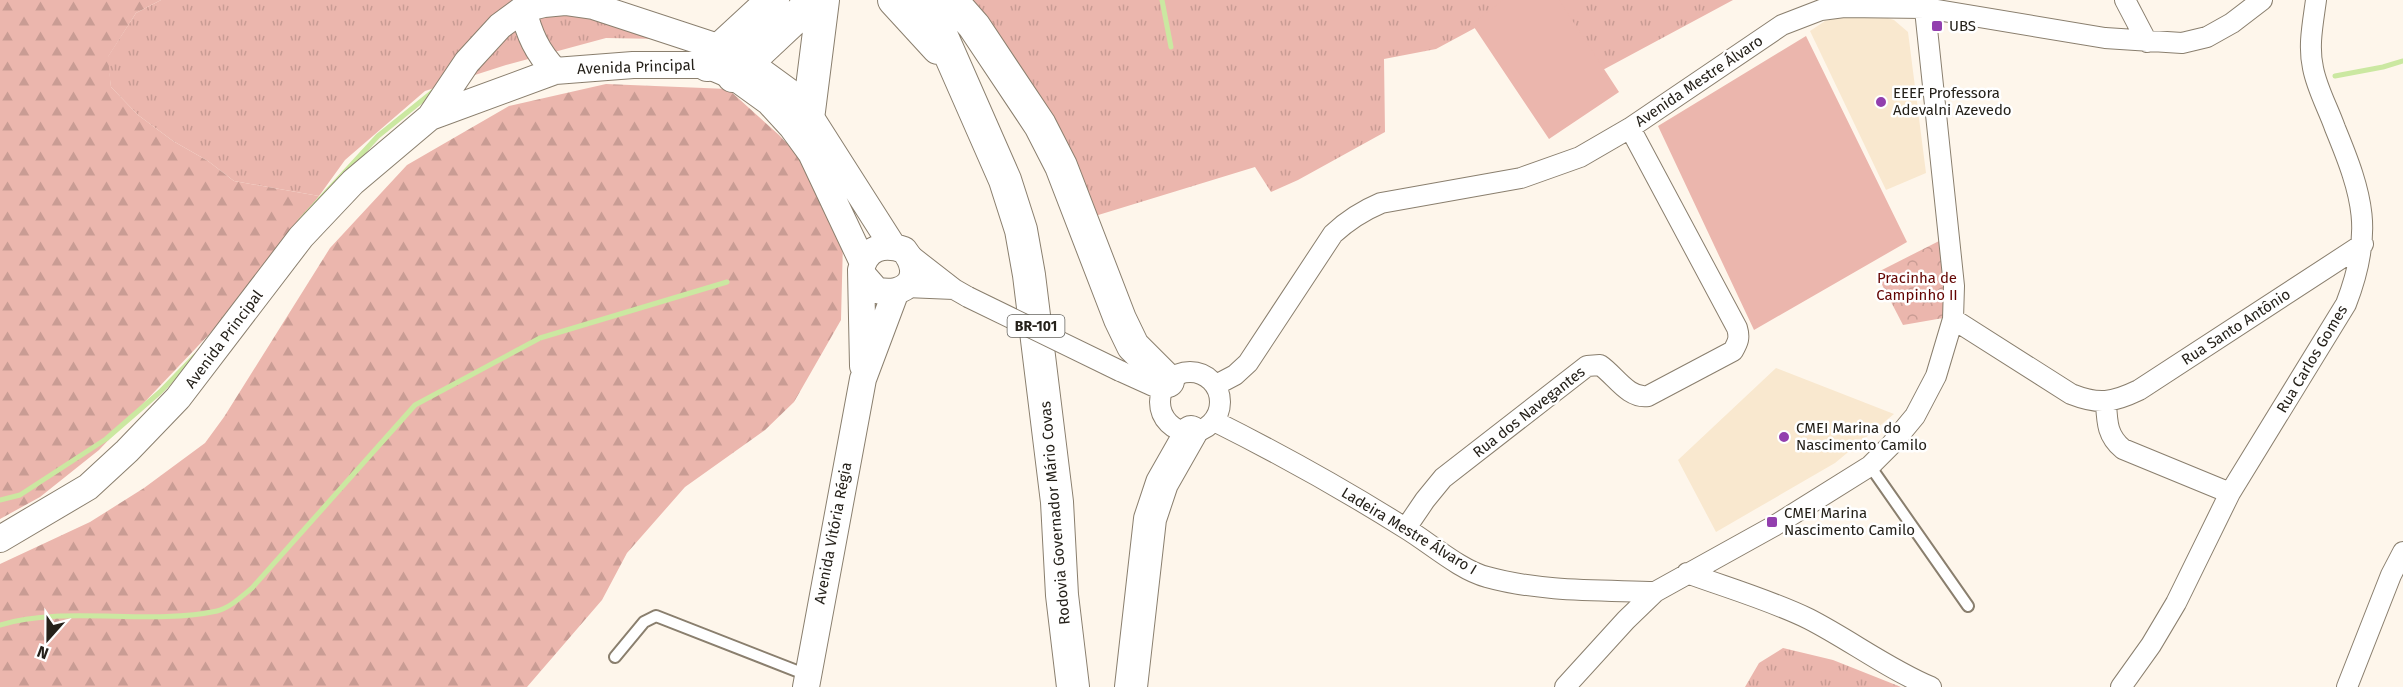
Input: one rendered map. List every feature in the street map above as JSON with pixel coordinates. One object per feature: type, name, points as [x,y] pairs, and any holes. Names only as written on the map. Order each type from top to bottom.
[{"type":"main road","points":[[727,63],[773,0]]},
{"type":"main road","points":[[727,63],[814,0]]},
{"type":"main road","points":[[809,111],[823,0]]},
{"type":"main road","points":[[894,0],[957,69]]},
{"type":"main road","name":"Rodovia Governador Mário Covas","points":[[926,0],[1005,180],[1021,230],[1029,275],[1057,502],[1062,595],[1073,687]]},
{"type":"main road","points":[[951,0],[974,26],[1040,124],[1061,166],[1120,319],[1133,346],[1165,385]]},
{"type":"main road","points":[[1131,687],[1150,519],[1162,483],[1203,427]]},
{"type":"street","points":[[2125,0],[2147,42]]},
{"type":"street","name":"Avenida Mestre Álvaro","points":[[1216,385],[1235,375],[1248,363],[1334,234],[1363,210],[1381,203],[1521,178],[1580,157],[1630,128],[1782,25],[1804,16],[1844,7],[1924,4],[2104,38],[2182,43],[2207,37],[2232,23],[2262,0]]},
{"type":"street","name":"Rua Carlos Gomes","points":[[2121,687],[2151,645],[2176,603],[2230,493],[2346,304],[2357,276],[2363,244],[2363,213],[2358,188],[2319,90],[2313,67],[2311,42],[2316,0]]},
{"type":"street","name":"Avenida Principal","points":[[0,540],[88,486],[127,451],[178,398],[301,237],[353,182],[430,117],[467,62],[522,4],[591,3],[727,63]]},
{"type":"street","points":[[522,4],[528,32],[536,48],[555,71]]},
{"type":"street","points":[[1565,687],[1655,592],[1774,526],[1870,466],[1915,416],[1936,376],[1953,319],[1954,286],[1924,4]]},
{"type":"street","name":"Avenida Principal","points":[[430,117],[555,71],[633,65],[727,63]]},
{"type":"street","points":[[727,63],[789,90],[809,111],[898,248],[914,267],[913,278],[901,290]]},
{"type":"street","points":[[727,63],[769,102],[792,127],[811,153],[862,268],[876,290],[961,293]]},
{"type":"street","name":"Rua dos Navegantes","points":[[1406,528],[1443,478],[1587,366],[1600,365],[1631,393],[1641,397],[1648,396],[1732,351],[1738,343],[1737,328],[1630,128]]},
{"type":"street","name":"Rua Santo Antônio","points":[[2106,402],[2139,390],[2363,244]]},
{"type":"street","points":[[862,268],[869,253],[879,246],[898,248],[961,293],[1120,371],[1165,385]]},
{"type":"street","name":"Avenida Vitória Régia","points":[[806,681],[863,378],[862,268]]},
{"type":"street","name":"Avenida Vitória Régia","points":[[863,378],[901,290]]},
{"type":"street","points":[[1953,319],[2071,394],[2089,401],[2106,402],[2108,428],[2112,441],[2123,449],[2230,493]]},
{"type":"street","points":[[1182,372],[1200,372],[1216,385],[1221,401],[1220,412],[1203,427],[1176,429],[1164,416],[1160,406],[1165,385],[1182,372]]},
{"type":"street","name":"Ladeira Mestre Álvaro I","points":[[1203,427],[1291,459],[1485,577],[1518,584],[1655,592]]},
{"type":"street","points":[[2346,687],[2391,575],[2403,552]]},
{"type":"street","points":[[1688,573],[1793,612],[1831,631],[1912,679],[1931,687]]},
{"type":"lane","points":[[1870,466],[1968,606]]},
{"type":"lane","points":[[615,657],[644,622],[656,616],[806,681]]},
{"type":"shaded area","name":"EEEF Professora Adevalni Azevedo","points":[[1849,15],[1878,15],[1894,20],[1908,32],[1926,173],[1886,190],[1810,31],[1825,21]]},
{"type":"shaded area","name":"CMEI Marina do Nascimento Camilo","points":[[1776,368],[1894,414],[1835,463],[1716,532],[1678,460]]},
{"type":"green space","points":[[0,0],[161,0],[136,13],[108,57],[111,87],[138,115],[234,181],[319,196],[236,306],[99,450],[40,497],[0,519]]},
{"type":"green space","points":[[161,0],[613,0],[660,39],[606,38],[506,65],[425,91],[345,160],[319,196],[234,181],[138,115],[111,87],[107,58],[136,13]]},
{"type":"green space","points":[[969,0],[1527,0],[1436,49],[1384,59],[1385,132],[1298,180],[1271,192],[1255,167],[1095,216]]},
{"type":"green space","points":[[1503,0],[1559,0],[1619,92],[1549,139],[1472,24]]},
{"type":"green space","points":[[1551,0],[1733,0],[1599,72]]},
{"type":"green space","points":[[1806,36],[1907,242],[1754,330],[1658,126]]},
{"type":"green space","points":[[606,84],[728,89],[779,135],[812,170],[843,242],[841,320],[794,402],[765,430],[685,487],[627,553],[602,600],[527,687],[0,687],[0,564],[90,522],[144,488],[205,443],[224,417],[330,248],[407,165],[509,106]]},
{"type":"green space","name":"Pracinha de Campinho II","points":[[1943,239],[1949,317],[1903,325],[1876,273]]},
{"type":"green space","points":[[1783,648],[1833,660],[1901,687],[1745,687],[1759,663]]},
{"type":"waterway","points":[[1162,0],[1171,47]]},
{"type":"waterway","points":[[2335,76],[2403,61]]},
{"type":"waterway","points":[[300,221],[378,136],[435,90]]},
{"type":"waterway","points":[[0,625],[52,616],[191,615],[227,607],[252,588],[415,405],[540,338],[727,282]]},
{"type":"waterway","points":[[0,500],[20,495],[106,439],[160,392],[195,356]]},
{"type":"place","name":"UBS","points":[[1937,26]]},
{"type":"place","name":"EEEF Professora Adevalni Azevedo","points":[[1881,102]]},
{"type":"place","name":"CMEI Marina do Nascimento Camilo","points":[[1784,437]]},
{"type":"place","name":"CMEI Marina Nascimento Camilo","points":[[1772,522]]}]
